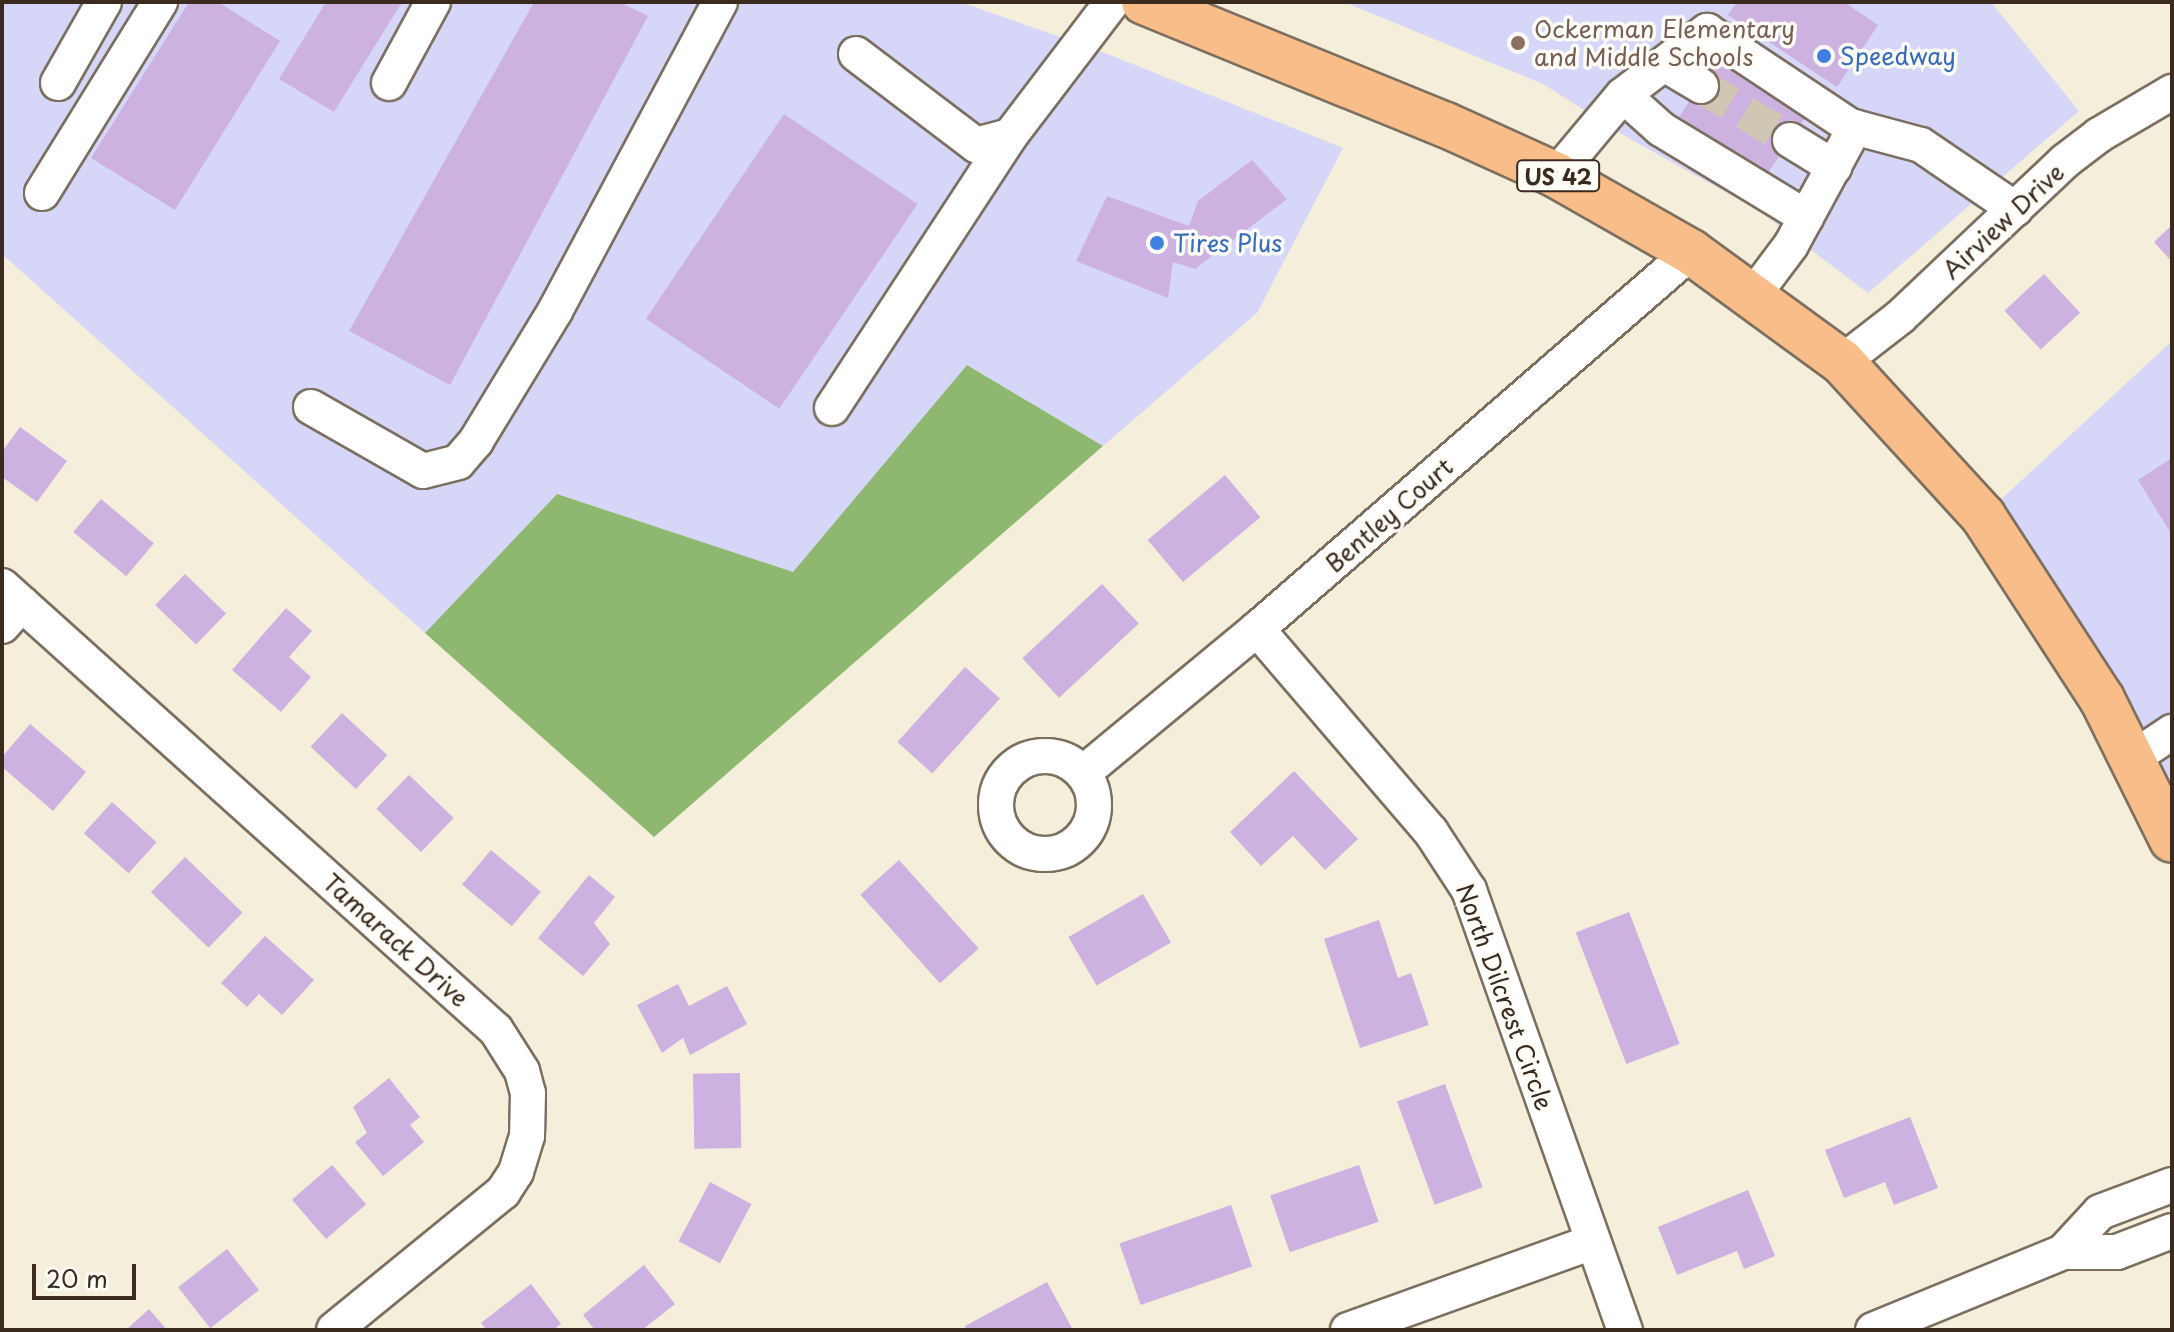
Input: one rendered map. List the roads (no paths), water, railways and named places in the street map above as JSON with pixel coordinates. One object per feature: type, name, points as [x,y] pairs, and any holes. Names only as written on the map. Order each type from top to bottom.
[{"type":"main road","name":"US 42","points":[[1144,2],[1203,12],[1556,175],[1691,252],[1842,362],[1983,516],[2050,615],[2133,758],[2172,840]]},
{"type":"street","points":[[58,83],[104,2]]},
{"type":"street","points":[[42,193],[160,2]]},
{"type":"street","points":[[389,83],[433,2]]},
{"type":"street","points":[[311,407],[423,471],[458,462],[476,441],[555,311],[720,2]]},
{"type":"street","points":[[832,408],[1010,136],[1112,2]]},
{"type":"street","points":[[1556,175],[1623,95],[1707,31],[1855,127],[1921,145],[2015,209]]},
{"type":"street","points":[[856,54],[976,145],[1010,136]]},
{"type":"street","points":[[1664,64],[1701,86]]},
{"type":"street","name":"Airview Drive","points":[[1842,362],[1900,317],[2099,135],[2172,92]]},
{"type":"street","points":[[1623,95],[1661,129],[1806,217]]},
{"type":"street","points":[[1752,297],[1791,245],[1855,127]]},
{"type":"street","points":[[1790,140],[1834,167]]},
{"type":"street","name":"Bentley Court","points":[[1083,773],[1257,629],[1691,252]]},
{"type":"street","name":"Tamarack Drive","points":[[9,605],[496,1030],[512,1050],[522,1071],[528,1093],[527,1136],[516,1172],[503,1192],[334,1330]]},
{"type":"street","name":"North Dilcrest Circle","points":[[1257,629],[1431,832],[1463,880],[1484,926],[1625,1330]]},
{"type":"street","points":[[2133,758],[2172,732]]},
{"type":"street","points":[[2063,1252],[2100,1212],[2172,1185]]},
{"type":"street","points":[[1873,1330],[2063,1252],[2117,1252],[2172,1231]]},
{"type":"street","points":[[1348,1330],[1593,1242]]},
{"type":"tunnel","points":[[1701,86],[1790,140]]},
{"type":"place","name":"Ockerman Elementary and Middle Schools","points":[[1518,43]]},
{"type":"place","name":"Speedway","points":[[1824,56]]},
{"type":"place","name":"Tires Plus","points":[[1157,243]]}]
